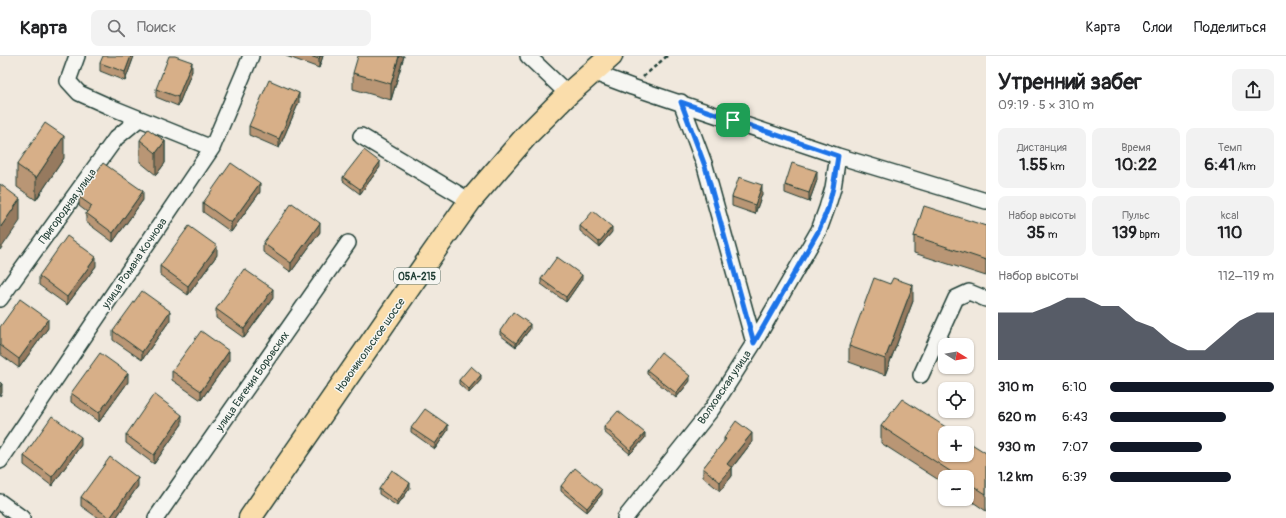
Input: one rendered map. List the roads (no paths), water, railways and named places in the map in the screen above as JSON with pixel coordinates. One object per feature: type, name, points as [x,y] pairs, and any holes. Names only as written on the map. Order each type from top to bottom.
[{"type":"highway","name":"Новоникольское шоссе","points":[[250,518],[470,201],[528,134],[568,94],[611,56]]},
{"type":"street","points":[[77,56],[68,81],[79,93],[212,148]]},
{"type":"street","name":"улица Романа Кочнова","points":[[0,461],[212,148],[251,56]]},
{"type":"street","points":[[528,56],[568,94]]},
{"type":"street","points":[[592,72],[632,87],[681,102],[838,156],[986,201]]},
{"type":"street","points":[[681,102],[705,166],[754,343]]},
{"type":"street","name":"Пригородная улица","points":[[0,299],[116,138],[139,119]]},
{"type":"street","points":[[361,136],[470,201]]},
{"type":"street","name":"Волховская улица","points":[[625,518],[712,409],[754,343],[819,230],[828,208],[838,156]]},
{"type":"street","name":"улица Евгения Боровских","points":[[156,518],[348,243]]},
{"type":"street","points":[[921,375],[956,298],[969,292],[986,299]]},
{"type":"street","points":[[0,502],[22,518]]}]
